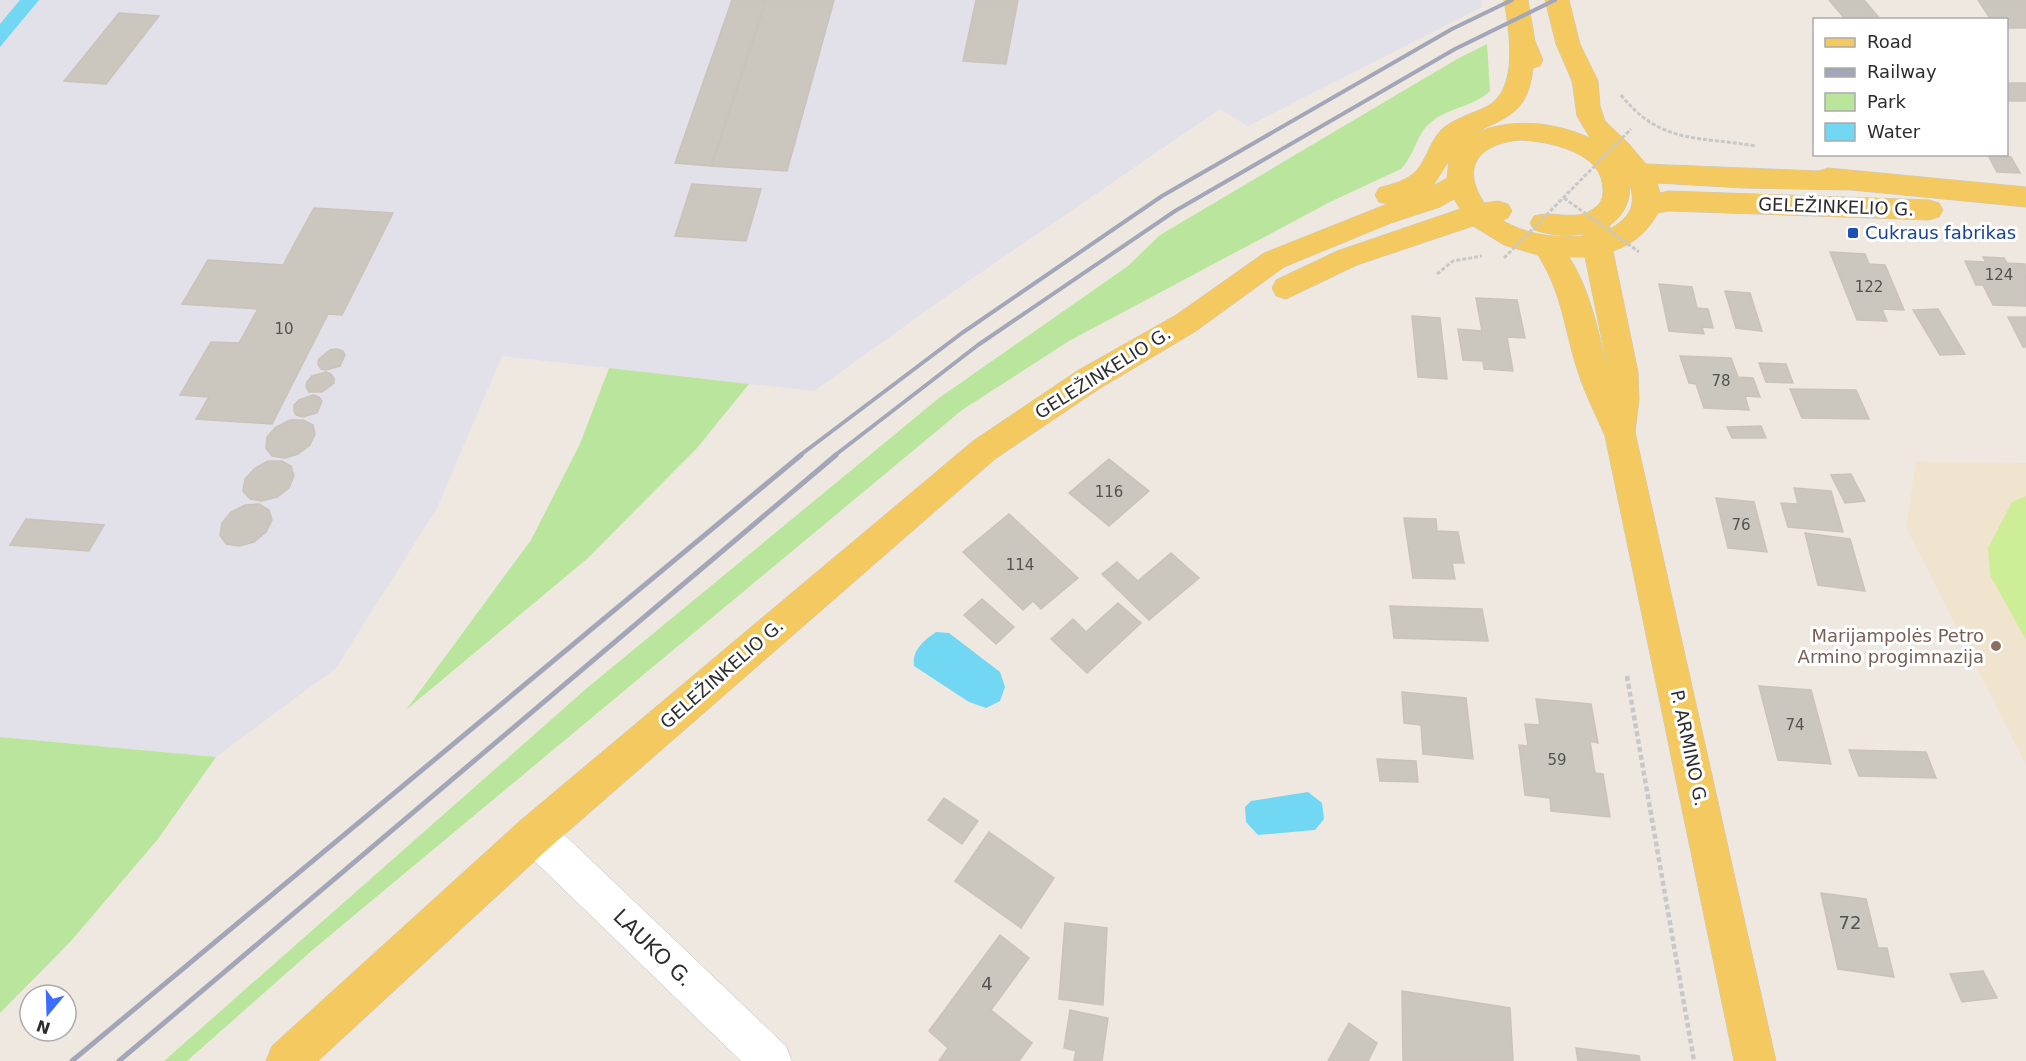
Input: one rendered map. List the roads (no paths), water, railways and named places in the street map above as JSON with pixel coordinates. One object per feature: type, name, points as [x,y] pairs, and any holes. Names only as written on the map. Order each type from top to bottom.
[{"type":"main road","points":[[1516,0],[1523,41],[1537,75],[1537,91],[1525,131]]},
{"type":"main road","points":[[1557,0],[1568,44],[1585,79],[1587,109],[1592,122],[1600,133],[1624,154],[1644,184],[1647,205],[1641,218],[1632,228],[1611,241],[1597,233]]},
{"type":"main road","points":[[1274,260],[1318,227],[1370,201],[1414,186],[1428,175],[1440,149],[1451,136],[1469,123],[1505,108],[1512,101],[1517,87],[1523,41]]},
{"type":"main road","points":[[1568,44],[1565,78],[1570,139]]},
{"type":"main road","points":[[1525,131],[1548,133],[1570,139],[1602,157],[1624,154],[1618,200],[1597,233],[1574,248],[1504,246],[1491,226],[1477,214],[1465,197],[1460,183],[1460,168],[1472,147],[1498,134],[1525,131]]},
{"type":"main road","name":"GELEŽINKELIO G.","points":[[1624,154],[1729,179],[1849,181],[2026,197]]},
{"type":"main road","name":"GELEŽINKELIO G.","points":[[287,1061],[535,834],[984,450],[1088,380],[1186,323],[1274,260],[1381,216],[1430,200],[1460,183]]},
{"type":"main road","name":"GELEŽINKELIO G.","points":[[1647,205],[1680,201],[2026,215]]},
{"type":"main road","name":"GELEŽINKELIO G.","points":[[1286,288],[1347,258],[1477,214],[1504,210],[1528,219],[1565,226],[1578,226],[1597,233]]},
{"type":"main road","name":"P. ARMINO G.","points":[[1597,233],[1601,274],[1614,316],[1623,374],[1621,436]]},
{"type":"main road","name":"GELEŽINKELIO G.","points":[[1186,323],[1286,288],[1358,271],[1477,234],[1504,246]]},
{"type":"main road","name":"P. ARMINO G.","points":[[1547,246],[1565,274],[1577,308],[1593,372],[1621,436],[1755,1061]]},
{"type":"street","name":"LAUKO G.","points":[[535,834],[771,1061]]},
{"type":"water","points":[[20,0],[39,0],[0,47],[0,24]]},
{"type":"water","points":[[936,632],[949,633],[1000,672],[1005,687],[1000,701],[986,708],[969,702],[914,666],[919,646]]},
{"type":"water","points":[[1308,792],[1322,803],[1324,819],[1315,830],[1258,835],[1246,822],[1245,807],[1251,801]]},
{"type":"railway","points":[[799,456],[962,333],[1162,196],[1452,29],[1512,0]]},
{"type":"railway","points":[[834,456],[978,345],[1175,211],[1455,49],[1555,0]]},
{"type":"railway","points":[[72,1061],[801,455]]},
{"type":"railway","points":[[119,1061],[836,455]]},
{"type":"place","name":"Cukraus fabrikas","points":[[1853,233]]},
{"type":"place","name":"Marijampolės Petro Armino progimnazija","points":[[1996,646]]}]
